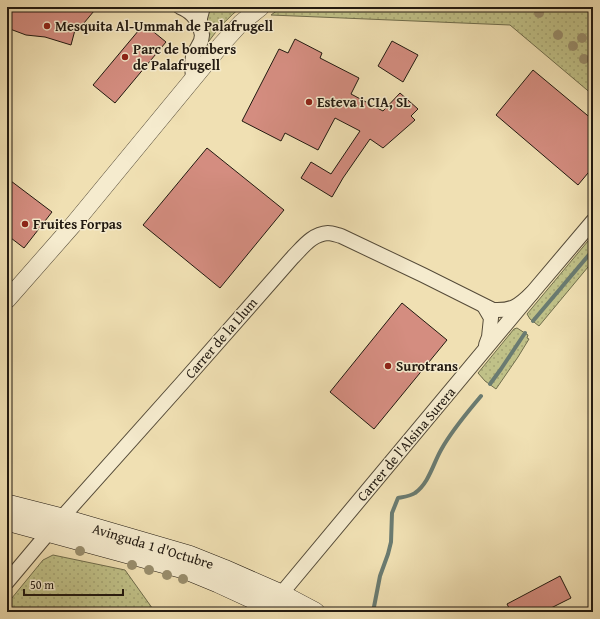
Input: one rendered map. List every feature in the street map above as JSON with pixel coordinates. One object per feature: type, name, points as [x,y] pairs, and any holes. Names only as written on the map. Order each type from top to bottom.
[{"type":"main road","name":"Avinguda 1 d'Octubre","points":[[7,504],[62,518],[189,555],[224,569],[279,605]]},
{"type":"main road","name":"Avinguda 1 d'Octubre","points":[[7,521],[184,569],[279,605],[315,612]]},
{"type":"street","points":[[180,7],[189,11],[196,17],[202,35],[201,41],[193,56],[193,78]]},
{"type":"street","points":[[200,27],[200,18],[204,7]]},
{"type":"street","points":[[7,300],[72,226],[221,45],[241,23],[261,7]]},
{"type":"street","name":"Carrer de l'Alsina Surera","points":[[279,605],[482,353],[593,221]]},
{"type":"street","name":"Carrer de la Llum","points":[[7,582],[49,532],[293,257],[309,240],[317,235],[329,233],[341,236],[493,310],[503,311],[518,306],[532,293]]},
{"type":"street","points":[[482,353],[489,337],[491,326],[491,318],[484,306]]},
{"type":"green space","points":[[208,7],[241,7],[224,23],[209,41],[205,39],[205,13]]},
{"type":"green space","points":[[282,7],[593,7],[593,95],[510,25],[271,15]]},
{"type":"green space","points":[[593,235],[593,261],[539,326],[530,319],[527,314]]},
{"type":"green space","points":[[517,328],[528,335],[527,338],[529,339],[496,389],[485,381],[478,373],[514,329]]},
{"type":"green space","points":[[53,555],[125,570],[155,612],[7,612],[7,604],[43,560]]},
{"type":"building","name":"Mesquita Al-Ummah de Palafrugell","points":[[8,7],[77,7],[94,11],[79,29],[75,30],[71,45],[45,37],[26,35],[10,29]]},
{"type":"building","points":[[144,24],[166,42],[115,103],[93,85]]},
{"type":"building","name":"Esteva i CIA, SL","points":[[295,39],[322,53],[320,58],[359,78],[351,94],[383,111],[400,93],[418,109],[411,116],[415,120],[383,148],[370,139],[343,178],[332,197],[301,178],[311,162],[331,174],[360,131],[335,118],[318,150],[285,133],[281,141],[242,121],[279,49],[288,53]]},
{"type":"building","points":[[392,41],[418,55],[403,82],[378,66]]},
{"type":"building","points":[[533,70],[593,120],[593,167],[578,185],[496,115]]},
{"type":"building","points":[[207,148],[284,210],[220,288],[143,225]]},
{"type":"building","name":"Fruites Forpas","points":[[7,178],[52,212],[24,248],[7,235]]},
{"type":"building","name":"Surotrans","points":[[402,303],[447,340],[374,429],[330,392]]},
{"type":"building","points":[[560,576],[571,598],[543,612],[511,612],[507,604]]},
{"type":"waterway","points":[[533,321],[593,250]]},
{"type":"waterway","points":[[490,384],[525,333]]},
{"type":"waterway","points":[[373,612],[380,576],[391,542],[392,513],[398,498],[413,494],[420,489],[450,436],[481,396]]},
{"type":"place","name":"Mesquita Al-Ummah de Palafrugell","points":[[47,26]]},
{"type":"place","name":"Parc de bombers de Palafrugell","points":[[125,57]]},
{"type":"place","name":"Esteva i CIA, SL","points":[[309,102]]},
{"type":"place","name":"Fruites Forpas","points":[[25,224]]},
{"type":"place","name":"Surotrans","points":[[388,366]]}]
